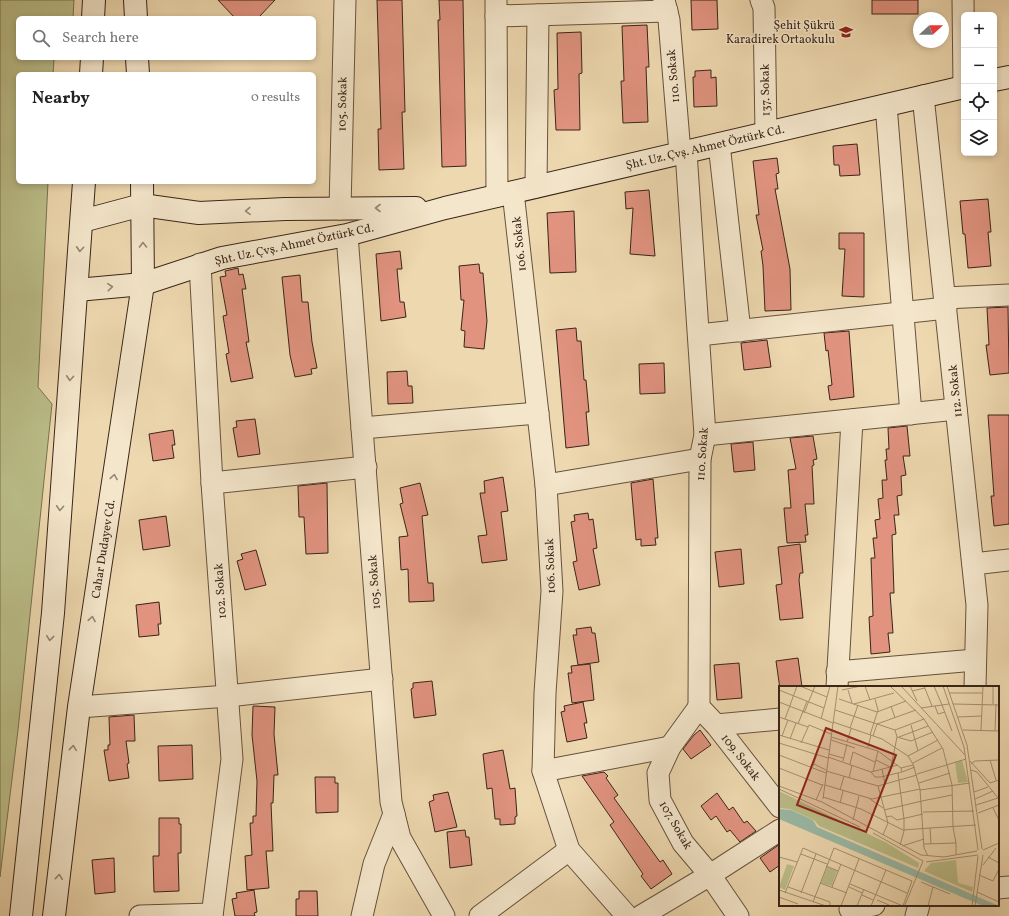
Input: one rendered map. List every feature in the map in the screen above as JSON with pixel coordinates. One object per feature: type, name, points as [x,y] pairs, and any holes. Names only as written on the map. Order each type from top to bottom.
[{"type":"main road","points":[[93,16],[94,0]]},
{"type":"main road","points":[[135,0],[136,16]]},
{"type":"main road","points":[[91,72],[92,60]]},
{"type":"main road","points":[[137,60],[138,72]]},
{"type":"main road","points":[[997,79],[1009,77]]},
{"type":"main road","name":"Şht. Uz. Çvş. Ahmet Öztürk Cd.","points":[[77,290],[143,284],[222,258],[347,235],[445,208],[961,88]]},
{"type":"main road","points":[[21,916],[53,613],[84,184]]},
{"type":"main road","name":"Cahar Dudayev Cd.","points":[[54,916],[79,707],[143,284],[142,184]]},
{"type":"main road","points":[[82,221],[142,206]]},
{"type":"main road","name":"Şht. Uz. Çvş. Ahmet Öztürk Cd.","points":[[142,206],[199,214],[285,209],[445,208]]},
{"type":"street","name":"105. Sokak","points":[[340,208],[345,0]]},
{"type":"street","name":"137. Sokak","points":[[761,0],[764,8],[766,133]]},
{"type":"street","points":[[963,0],[964,84]]},
{"type":"street","points":[[496,8],[538,15],[665,6]]},
{"type":"street","name":"110. Sokak","points":[[665,6],[683,153],[699,335],[705,435],[700,459],[699,707]]},
{"type":"street","name":"106. Sokak","points":[[496,8],[505,194],[538,413],[546,485],[552,590],[545,693],[543,772],[569,850],[627,916]]},
{"type":"street","points":[[536,187],[538,15]]},
{"type":"street","name":"112. Sokak","points":[[923,96],[977,605],[975,686]]},
{"type":"street","points":[[886,105],[911,414]]},
{"type":"street","points":[[719,144],[740,331]]},
{"type":"street","name":"105. Sokak","points":[[347,235],[391,802],[400,838],[444,916]]},
{"type":"street","name":"102. Sokak","points":[[200,264],[212,483],[232,759],[212,915]]},
{"type":"street","points":[[699,335],[903,313],[945,303],[1009,295]]},
{"type":"street","points":[[705,435],[956,409]]},
{"type":"street","points":[[362,428],[538,413]]},
{"type":"street","points":[[852,420],[837,680],[975,660]]},
{"type":"street","points":[[546,485],[700,459]]},
{"type":"street","points":[[212,483],[366,467]]},
{"type":"street","points":[[973,564],[1009,560]]},
{"type":"street","points":[[79,707],[228,696],[382,679]]},
{"type":"street","points":[[699,707],[716,725],[779,720]]},
{"type":"street","name":"107. Sokak","points":[[699,707],[670,747],[658,773],[660,800],[684,843],[710,875],[738,916]]},
{"type":"street","name":"109. Sokak","points":[[716,725],[779,806]]},
{"type":"street","points":[[543,772],[670,747]]},
{"type":"street","points":[[362,916],[374,864],[394,814]]},
{"type":"street","points":[[641,916],[710,875],[779,831]]},
{"type":"street","points":[[480,916],[569,850]]},
{"type":"street","points":[[999,888],[1009,887]]},
{"type":"street","points":[[850,910],[869,906]]},
{"type":"street","points":[[916,916],[919,906]]},
{"type":"street","points":[[140,916],[212,915]]},
{"type":"green space","points":[[0,0],[74,0],[73,16],[16,16],[16,60],[54,60],[53,72],[16,72],[16,184],[48,184],[38,387],[52,404],[18,730],[0,877]]},
{"type":"building","points":[[218,0],[275,0],[260,16],[233,16]]},
{"type":"building","points":[[377,0],[402,0],[405,112],[402,112],[404,169],[379,170],[378,129],[381,129]]},
{"type":"building","points":[[439,0],[463,0],[466,166],[442,167],[438,20],[440,20]]},
{"type":"building","points":[[691,0],[717,0],[718,29],[692,30]]},
{"type":"building","points":[[872,0],[918,0],[918,12],[913,12],[913,14],[872,14]]},
{"type":"building","points":[[647,25],[649,67],[646,67],[648,122],[623,123],[621,81],[624,81],[622,26]]},
{"type":"building","points":[[581,32],[582,73],[579,74],[580,130],[556,130],[554,90],[558,89],[557,33]]},
{"type":"building","points":[[711,70],[711,78],[716,77],[717,106],[694,107],[693,77],[695,77],[695,71]]},
{"type":"building","points":[[857,144],[860,175],[840,176],[839,165],[834,165],[833,146]]},
{"type":"building","points":[[777,158],[779,173],[776,174],[778,189],[775,189],[790,269],[791,310],[765,311],[761,251],[763,250],[756,215],[759,215],[753,161]]},
{"type":"building","points":[[649,190],[655,256],[630,254],[633,208],[626,209],[625,192]]},
{"type":"building","points":[[988,199],[991,232],[988,232],[991,266],[968,268],[960,201]]},
{"type":"building","points":[[574,211],[576,272],[550,273],[547,213]]},
{"type":"building","points":[[839,233],[864,233],[864,297],[842,296],[845,249],[839,249]]},
{"type":"building","points":[[400,251],[402,269],[397,269],[400,302],[404,302],[406,317],[381,321],[376,254]]},
{"type":"building","points":[[479,264],[480,273],[483,273],[487,321],[484,349],[464,347],[465,331],[461,330],[464,300],[461,300],[459,266]]},
{"type":"building","points":[[238,268],[239,275],[243,274],[246,289],[242,289],[249,342],[246,342],[253,378],[231,382],[226,354],[229,353],[223,316],[227,315],[220,277],[226,276],[225,271]]},
{"type":"building","points":[[300,275],[302,302],[308,302],[312,342],[317,368],[311,369],[312,374],[295,377],[290,355],[282,277]]},
{"type":"building","points":[[1008,307],[1009,373],[990,375],[986,345],[989,345],[987,308]]},
{"type":"building","points":[[576,328],[577,341],[581,341],[584,380],[586,380],[589,412],[586,412],[589,445],[566,448],[556,330]]},
{"type":"building","points":[[849,331],[854,397],[830,400],[828,386],[832,385],[828,350],[826,351],[824,333]]},
{"type":"building","points":[[767,340],[771,367],[744,370],[741,343]]},
{"type":"building","points":[[664,363],[665,393],[640,394],[639,364]]},
{"type":"building","points":[[407,371],[408,386],[412,386],[413,403],[388,404],[387,372]]},
{"type":"building","points":[[988,415],[1009,415],[1009,524],[994,526],[991,496],[994,496]]},
{"type":"building","points":[[255,419],[260,454],[238,457],[233,428],[237,427],[236,421]]},
{"type":"building","points":[[907,426],[910,456],[903,456],[906,475],[901,476],[902,495],[897,496],[899,515],[894,515],[896,534],[892,535],[894,593],[890,593],[893,633],[888,633],[890,652],[871,654],[869,617],[873,616],[871,558],[875,558],[873,538],[877,538],[875,520],[880,519],[878,499],[883,498],[882,480],[887,480],[885,460],[887,460],[886,449],[889,449],[888,428]]},
{"type":"building","points":[[173,430],[175,445],[172,445],[174,458],[153,461],[149,434]]},
{"type":"building","points":[[813,436],[817,459],[813,460],[814,465],[812,466],[814,504],[805,504],[808,535],[805,535],[806,542],[787,543],[784,508],[791,508],[788,470],[796,469],[790,438]]},
{"type":"building","points":[[753,442],[755,470],[734,472],[731,444]]},
{"type":"building","points":[[503,477],[508,511],[501,512],[507,560],[482,563],[478,536],[487,535],[480,493],[485,493],[484,481]]},
{"type":"building","points":[[653,479],[658,538],[655,538],[656,545],[641,546],[641,539],[636,540],[631,483]]},
{"type":"building","points":[[327,483],[328,553],[306,554],[304,517],[299,517],[298,486]]},
{"type":"building","points":[[420,483],[428,515],[422,516],[428,583],[433,583],[434,601],[409,602],[408,569],[401,570],[399,537],[408,536],[400,504],[403,503],[400,488]]},
{"type":"building","points":[[588,513],[589,520],[593,519],[597,548],[593,549],[600,585],[579,590],[573,562],[577,561],[571,522],[575,521],[574,515]]},
{"type":"building","points":[[166,516],[170,546],[143,550],[139,520]]},
{"type":"building","points":[[800,544],[803,573],[800,573],[799,580],[803,618],[780,620],[776,585],[782,584],[778,547]]},
{"type":"building","points":[[741,549],[744,584],[719,587],[715,552]]},
{"type":"building","points":[[256,550],[266,585],[245,590],[237,561],[243,559],[241,554]]},
{"type":"building","points":[[159,602],[161,624],[158,624],[159,635],[139,637],[136,605]]},
{"type":"building","points":[[591,627],[592,633],[595,633],[599,662],[578,665],[573,635],[577,635],[576,629]]},
{"type":"building","points":[[798,658],[802,686],[780,686],[776,661]]},
{"type":"building","points":[[739,663],[742,698],[717,700],[714,665]]},
{"type":"building","points":[[590,664],[594,700],[572,703],[568,673],[572,673],[571,666]]},
{"type":"building","points":[[432,681],[436,715],[414,718],[411,689],[413,688],[413,683]]},
{"type":"building","points":[[583,702],[587,723],[584,723],[587,738],[567,742],[561,712],[565,711],[564,706]]},
{"type":"building","points":[[253,706],[275,707],[274,734],[278,775],[274,775],[273,803],[271,803],[273,851],[266,851],[269,888],[247,890],[245,856],[252,855],[250,823],[253,823],[253,816],[256,816],[257,781],[252,735]]},
{"type":"building","points":[[134,715],[135,741],[126,741],[129,763],[127,764],[129,778],[109,781],[104,750],[108,750],[108,745],[110,745],[109,717]]},
{"type":"building","points":[[700,730],[711,745],[691,759],[683,749]]},
{"type":"building","points":[[192,745],[193,779],[159,781],[158,746]]},
{"type":"building","points":[[503,750],[510,789],[515,788],[517,816],[515,817],[515,824],[500,825],[500,819],[495,819],[492,788],[487,789],[483,754]]},
{"type":"building","points":[[604,772],[608,776],[606,778],[618,795],[614,798],[660,862],[663,860],[672,874],[651,889],[641,876],[643,874],[610,825],[614,822],[582,776]]},
{"type":"building","points":[[315,777],[335,777],[335,783],[338,783],[338,812],[316,813]]},
{"type":"building","points":[[448,792],[457,827],[435,832],[429,802],[434,800],[433,795]]},
{"type":"building","points":[[717,793],[729,810],[733,807],[744,823],[747,821],[756,831],[740,842],[730,830],[727,832],[716,816],[711,820],[701,806]]},
{"type":"building","points":[[159,818],[179,818],[179,824],[181,824],[181,853],[178,853],[179,891],[154,892],[153,856],[159,856]]},
{"type":"building","points":[[465,830],[466,837],[469,837],[472,865],[450,868],[447,832]]},
{"type":"building","points":[[779,845],[779,866],[770,872],[760,858]]},
{"type":"building","points":[[114,858],[115,892],[95,894],[92,860]]},
{"type":"building","points":[[254,890],[257,912],[254,913],[255,916],[235,916],[232,899],[237,898],[236,893]]},
{"type":"building","points":[[299,891],[317,891],[318,916],[296,916],[296,899],[299,899]]},
{"type":"place","name":"Şehit Şükrü Karadirek Ortaokulu","points":[[846,32]]}]
